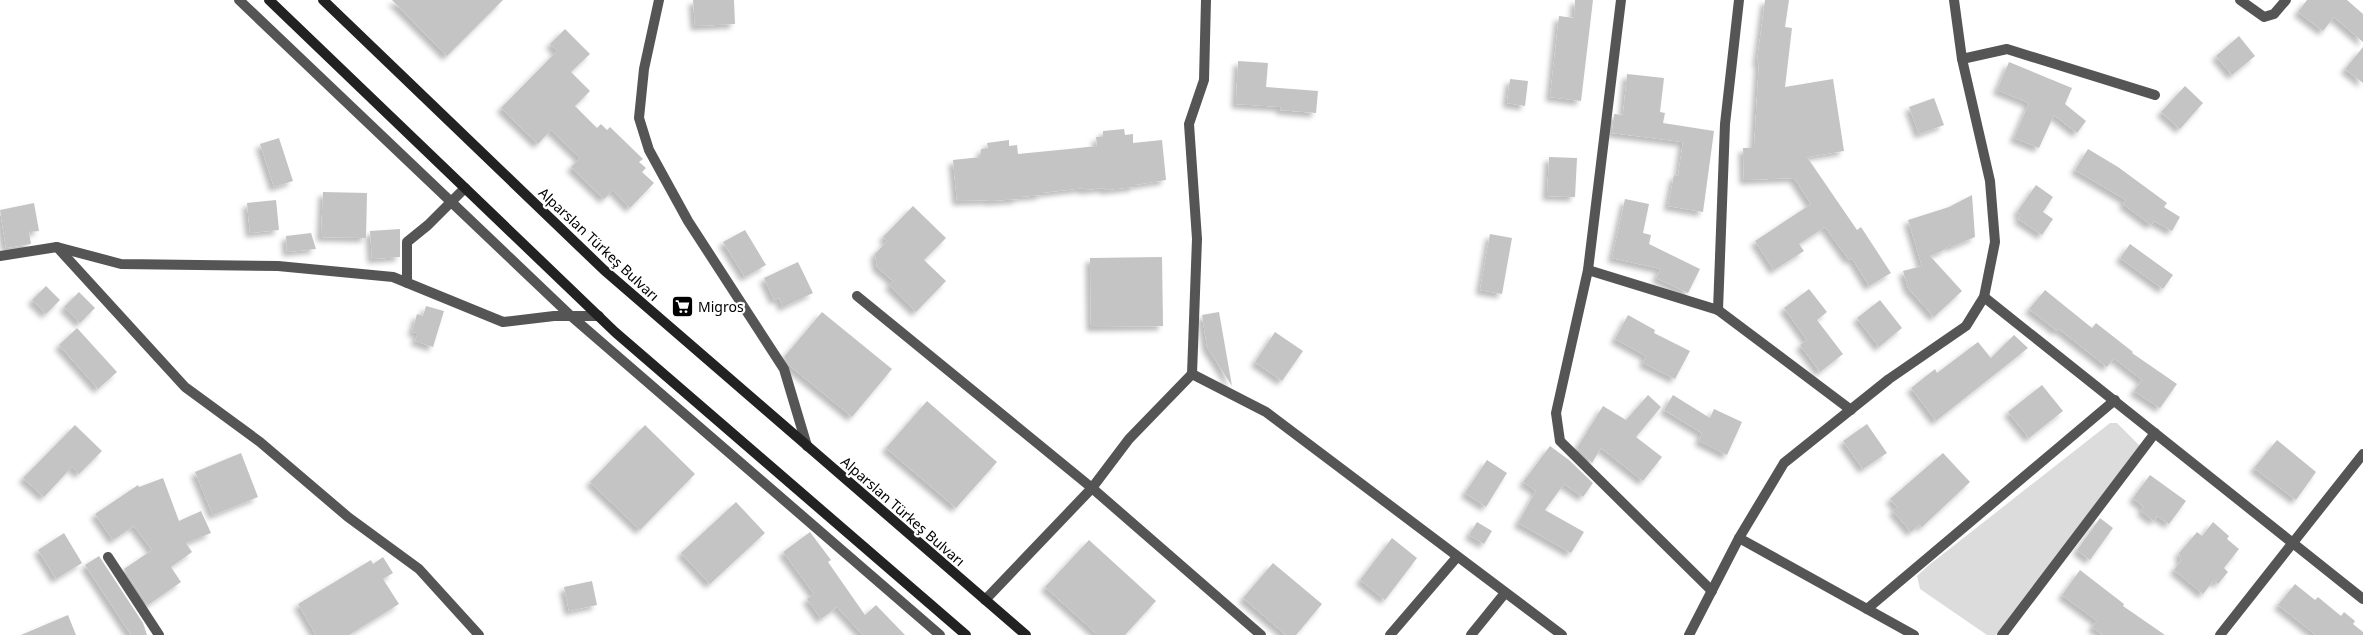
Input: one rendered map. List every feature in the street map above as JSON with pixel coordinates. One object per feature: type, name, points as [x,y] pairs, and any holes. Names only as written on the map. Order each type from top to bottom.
[{"type":"main road","points":[[269,0],[599,316],[966,635]]},
{"type":"main road","name":"Alparslan Türkeş Bulvarı","points":[[323,0],[604,270],[1026,635]]},
{"type":"street","points":[[239,0],[450,203],[571,316],[940,635]]},
{"type":"street","points":[[659,0],[644,69],[639,118],[649,150],[688,220],[784,369],[807,446]]},
{"type":"street","points":[[985,600],[1092,488],[1129,439],[1192,374],[1197,239],[1190,124],[1204,80],[1206,0]]},
{"type":"street","points":[[1622,0],[1588,270],[1556,413],[1560,441],[1712,591]]},
{"type":"street","points":[[1718,310],[1725,124],[1739,0]]},
{"type":"street","points":[[1689,635],[1739,538],[1784,463],[1889,379],[1966,326],[1984,297],[1995,242],[1990,181],[1962,59],[1954,0]]},
{"type":"street","points":[[2240,0],[2264,16],[2274,14],[2286,0]]},
{"type":"street","points":[[1962,59],[2007,49],[2155,95]]},
{"type":"street","points":[[407,283],[407,242],[428,225],[465,188]]},
{"type":"street","points":[[0,256],[57,247],[121,264],[278,266],[394,277],[503,322],[571,316],[599,316]]},
{"type":"street","points":[[57,247],[185,387],[260,442],[348,516],[419,569],[479,635]]},
{"type":"street","points":[[1588,270],[1718,310],[1850,410]]},
{"type":"street","points":[[857,296],[1092,488],[1261,635]]},
{"type":"street","points":[[1984,297],[2295,542],[2363,598]]},
{"type":"street","points":[[1192,374],[1266,412],[1562,635]]},
{"type":"street","points":[[1866,609],[2115,400]]},
{"type":"street","points":[[2002,635],[2155,432]]},
{"type":"street","points":[[2220,635],[2363,454]]},
{"type":"street","points":[[1739,538],[1914,635]]},
{"type":"street","points":[[108,557],[159,635]]},
{"type":"street","points":[[1390,635],[1457,557]]},
{"type":"street","points":[[1471,635],[1505,593]]},
{"type":"shaded area","points":[[2110,423],[2117,423],[2140,446],[1996,635],[1987,635],[1920,589],[1917,576],[1929,565]]},
{"type":"building","points":[[392,0],[503,0],[447,56]]},
{"type":"building","points":[[693,0],[734,0],[735,24],[695,26]]},
{"type":"building","points":[[1575,0],[1593,0],[1581,101],[1550,97],[1559,16],[1574,18]]},
{"type":"building","points":[[1765,0],[1789,0],[1785,27],[1792,28],[1785,87],[1833,79],[1844,151],[1807,157],[1857,230],[1861,227],[1891,273],[1869,286],[1852,258],[1849,260],[1825,227],[1799,244],[1804,251],[1774,270],[1755,241],[1811,204],[1794,178],[1744,180],[1743,148],[1754,148],[1759,63],[1757,62]]},
{"type":"building","points":[[2307,0],[2347,0],[2363,14],[2363,42],[2334,17],[2323,31],[2298,12]]},
{"type":"building","points":[[565,29],[590,54],[571,72],[590,91],[575,106],[597,128],[601,124],[607,130],[610,127],[643,159],[639,162],[646,168],[642,172],[654,183],[630,208],[613,190],[604,199],[571,167],[580,158],[551,130],[538,144],[501,108],[557,51],[550,44]]},
{"type":"building","points":[[2239,36],[2255,56],[2232,75],[2216,56]]},
{"type":"building","points":[[2363,47],[2363,83],[2345,69]]},
{"type":"building","points":[[1238,61],[1268,63],[1266,87],[1318,91],[1316,113],[1280,110],[1281,107],[1236,104]]},
{"type":"building","points":[[2009,62],[2072,88],[2065,104],[2086,121],[2077,133],[2054,115],[2039,148],[2014,138],[2029,103],[1997,90]]},
{"type":"building","points":[[1627,74],[1664,78],[1660,112],[1665,113],[1663,123],[1714,131],[1703,212],[1668,206],[1674,175],[1678,176],[1683,142],[1612,133],[1614,114],[1623,115]]},
{"type":"building","points":[[1510,79],[1528,81],[1525,106],[1507,103]]},
{"type":"building","points":[[2185,86],[2203,103],[2180,129],[2161,112]]},
{"type":"building","points":[[1934,98],[1944,125],[1919,134],[1909,107]]},
{"type":"building","points":[[1124,129],[1125,135],[1133,134],[1133,143],[1162,140],[1166,180],[1134,185],[1134,187],[1105,190],[1104,188],[1083,190],[1083,188],[1041,193],[1041,195],[1018,197],[1018,199],[957,201],[953,160],[981,157],[981,149],[988,148],[987,143],[1009,140],[1009,146],[1017,145],[1018,154],[1069,149],[1097,146],[1096,137],[1103,137],[1103,131]]},
{"type":"building","points":[[279,138],[293,181],[274,187],[260,144]]},
{"type":"building","points":[[2088,149],[2118,167],[2167,203],[2164,207],[2180,217],[2172,231],[2154,221],[2151,225],[2123,204],[2126,200],[2075,170]]},
{"type":"building","points":[[1549,157],[1577,158],[1575,197],[1547,196]]},
{"type":"building","points":[[2036,185],[2053,197],[2043,212],[2053,219],[2042,235],[2018,219],[2021,215],[2017,212]]},
{"type":"building","points":[[323,192],[367,193],[366,238],[321,237]]},
{"type":"building","points":[[1972,195],[1975,237],[1951,247],[1949,245],[1944,250],[1930,256],[1962,291],[1934,317],[1908,288],[1903,271],[1922,266],[1908,220],[1949,207]]},
{"type":"building","points":[[1625,199],[1649,204],[1643,233],[1651,235],[1649,244],[1700,269],[1688,293],[1656,278],[1661,269],[1612,258]]},
{"type":"building","points":[[276,200],[279,230],[250,233],[247,203]]},
{"type":"building","points":[[34,203],[39,231],[29,232],[31,244],[6,248],[0,210]]},
{"type":"building","points":[[913,206],[946,238],[924,260],[946,281],[916,312],[889,285],[893,281],[877,267],[875,254],[887,241],[883,237]]},
{"type":"building","points":[[400,229],[400,257],[372,259],[370,231]]},
{"type":"building","points":[[745,230],[766,265],[745,277],[723,242]]},
{"type":"building","points":[[311,233],[316,249],[287,252],[286,236]]},
{"type":"building","points":[[1490,234],[1512,238],[1502,294],[1480,290]]},
{"type":"building","points":[[2130,244],[2173,275],[2163,289],[2120,258]]},
{"type":"building","points":[[1162,257],[1163,326],[1091,327],[1090,258]]},
{"type":"building","points":[[798,262],[813,293],[783,307],[779,298],[774,300],[764,278]]},
{"type":"building","points":[[46,286],[60,300],[46,314],[32,300]]},
{"type":"building","points":[[1809,289],[1827,312],[1817,320],[1843,354],[1820,372],[1800,345],[1807,340],[1784,308]]},
{"type":"building","points":[[2045,290],[2092,328],[2096,323],[2132,353],[2177,384],[2160,408],[2134,391],[2142,380],[2114,358],[2107,367],[2059,329],[2057,331],[2029,309]]},
{"type":"building","points":[[79,292],[95,308],[80,323],[64,307]]},
{"type":"building","points":[[1880,300],[1902,328],[1879,347],[1857,318]]},
{"type":"building","points":[[426,306],[444,311],[433,347],[415,341],[418,333],[412,332],[417,314],[423,316]]},
{"type":"building","points":[[822,312],[892,369],[852,417],[790,366],[784,357]]},
{"type":"building","points":[[1219,312],[1232,386],[1207,347],[1202,315]]},
{"type":"building","points":[[1628,315],[1655,330],[1654,333],[1690,351],[1675,379],[1643,363],[1646,356],[1615,339]]},
{"type":"building","points":[[77,328],[117,372],[98,389],[59,345]]},
{"type":"building","points":[[1275,332],[1303,351],[1282,381],[1255,362]]},
{"type":"building","points":[[2014,335],[2028,348],[1936,421],[1911,388],[1935,369],[1937,373],[1978,342],[1991,358]]},
{"type":"building","points":[[2042,385],[2063,411],[2029,438],[2008,412]]},
{"type":"building","points":[[1648,395],[1661,407],[1636,437],[1662,457],[1643,481],[1601,448],[1592,463],[1577,448],[1603,406],[1626,420]]},
{"type":"building","points":[[1673,395],[1710,418],[1714,409],[1742,422],[1727,455],[1699,441],[1702,433],[1664,410]]},
{"type":"building","points":[[927,401],[997,462],[956,508],[886,448]]},
{"type":"building","points":[[1867,424],[1887,453],[1863,469],[1843,441]]},
{"type":"building","points":[[75,425],[102,451],[79,474],[72,467],[44,497],[23,478]]},
{"type":"building","points":[[645,425],[695,474],[640,530],[590,482]]},
{"type":"building","points":[[2277,440],[2316,472],[2296,500],[2254,468]]},
{"type":"building","points":[[1550,446],[1569,460],[1593,483],[1583,497],[1564,484],[1545,510],[1584,532],[1571,553],[1518,523],[1536,491],[1523,482]]},
{"type":"building","points":[[241,453],[258,497],[213,515],[195,472]]},
{"type":"building","points":[[1943,453],[1970,482],[1922,527],[1919,525],[1911,532],[1893,511],[1897,507],[1890,499]]},
{"type":"building","points":[[1487,460],[1507,473],[1486,507],[1465,493]]},
{"type":"building","points":[[2150,475],[2186,501],[2169,524],[2157,516],[2154,521],[2141,511],[2144,507],[2133,498]]},
{"type":"building","points":[[163,478],[179,521],[201,511],[211,533],[186,543],[192,552],[171,567],[181,582],[148,605],[124,569],[152,550],[134,526],[113,540],[95,514],[138,485],[139,487]]},
{"type":"building","points":[[736,502],[765,533],[710,584],[681,553]]},
{"type":"building","points":[[2100,518],[2113,528],[2090,560],[2077,550]]},
{"type":"building","points":[[1477,522],[1492,531],[1484,544],[1469,535]]},
{"type":"building","points":[[2213,522],[2229,536],[2227,539],[2239,549],[2224,568],[2228,572],[2218,584],[2214,580],[2203,594],[2174,570],[2181,561],[2179,553],[2197,532],[2202,536]]},
{"type":"building","points":[[810,532],[831,560],[828,562],[865,615],[876,605],[905,635],[863,635],[837,607],[821,619],[807,599],[814,594],[783,552]]},
{"type":"building","points":[[64,533],[82,563],[56,579],[38,550]]},
{"type":"building","points":[[1392,538],[1417,558],[1385,600],[1360,580]]},
{"type":"building","points":[[1089,540],[1156,601],[1125,635],[1098,635],[1045,587]]},
{"type":"building","points":[[99,556],[143,623],[147,635],[131,635],[85,565]]},
{"type":"building","points":[[383,557],[393,573],[383,579],[399,604],[349,635],[316,635],[298,604],[371,560],[373,564]]},
{"type":"building","points":[[1273,563],[1322,604],[1296,635],[1286,635],[1243,598]]},
{"type":"building","points":[[2080,570],[2124,604],[2123,606],[2165,635],[2103,635],[2092,627],[2097,621],[2062,595]]},
{"type":"building","points":[[592,581],[597,605],[569,611],[564,587]]},
{"type":"building","points":[[2295,584],[2315,600],[2318,597],[2341,616],[2344,612],[2355,621],[2353,624],[2363,632],[2363,635],[2316,635],[2278,605]]},
{"type":"building","points":[[68,615],[76,635],[21,635]]},
{"type":"place","name":"Migros","points":[[682,306]]}]
